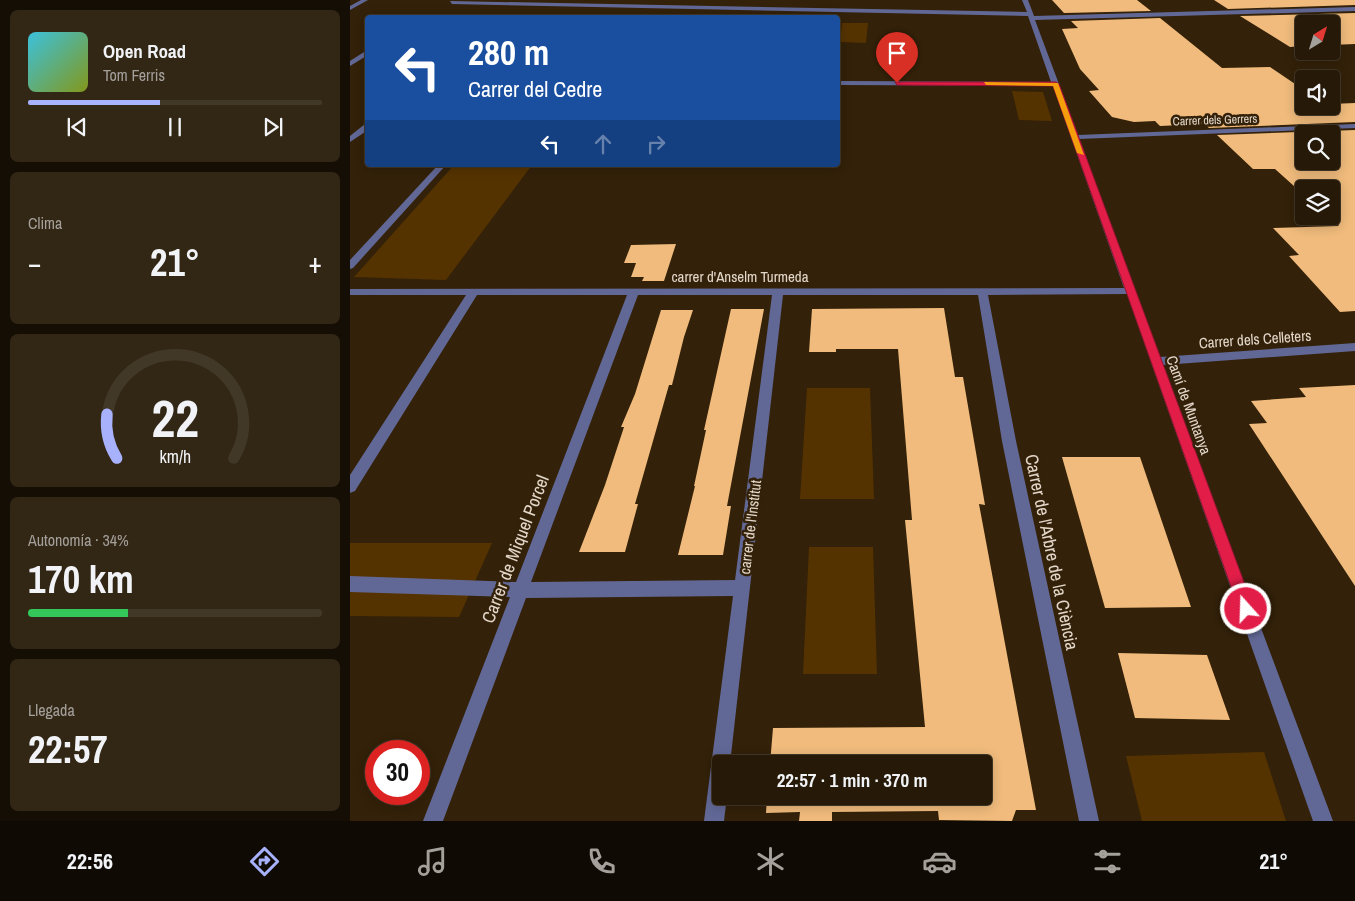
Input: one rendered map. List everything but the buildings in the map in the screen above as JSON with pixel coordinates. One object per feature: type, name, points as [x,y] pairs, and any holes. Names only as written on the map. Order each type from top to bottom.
[{"type":"street","points":[[350,8],[365,0]]},
{"type":"street","points":[[715,7],[720,0]]},
{"type":"street","name":"Camí de Muntanya","points":[[1025,0],[1323,821]]},
{"type":"street","points":[[452,2],[1031,16],[1355,9]]},
{"type":"street","points":[[350,53],[365,53]]},
{"type":"street","points":[[350,64],[365,54]]},
{"type":"street","points":[[840,83],[1056,84]]},
{"type":"street","name":"Carrer dels Gerrers","points":[[1075,137],[1355,126]]},
{"type":"street","points":[[351,139],[365,128]]},
{"type":"street","points":[[351,139],[365,138]]},
{"type":"street","points":[[350,266],[440,167]]},
{"type":"street","name":"Carrer de l'Arbre de la Ciència","points":[[982,290],[1009,441],[1088,821]]},
{"type":"street","points":[[350,487],[474,291]]},
{"type":"street","name":"Carrer de Miquel Porcel","points":[[433,821],[634,291]]},
{"type":"street","name":"carrer de l'Institut","points":[[722,755],[778,291]]},
{"type":"street","name":"carrer d'Anselm Turmeda","points":[[350,292],[1131,291]]},
{"type":"street","name":"Carrer dels Celleters","points":[[1156,361],[1355,347]]},
{"type":"street","points":[[350,584],[520,590],[743,588]]},
{"type":"street","name":"carrer de l'Institut","points":[[714,821],[716,805]]},
{"type":"shaded area","points":[[842,23],[868,23],[866,43],[840,42]]},
{"type":"shaded area","points":[[1012,91],[1043,92],[1052,121],[1019,120]]},
{"type":"shaded area","points":[[452,167],[531,167],[446,280],[354,277]]},
{"type":"shaded area","points":[[807,388],[870,388],[874,499],[800,499]]},
{"type":"shaded area","points":[[350,543],[492,543],[459,617],[350,616]]},
{"type":"shaded area","points":[[809,547],[873,547],[877,674],[803,674]]},
{"type":"shaded area","points":[[1264,752],[1286,821],[1142,821],[1126,756]]},
{"type":"slow traffic","points":[[986,84],[1056,84],[1081,153]]},
{"type":"route","points":[[897,83],[1056,84],[1246,609]]}]
